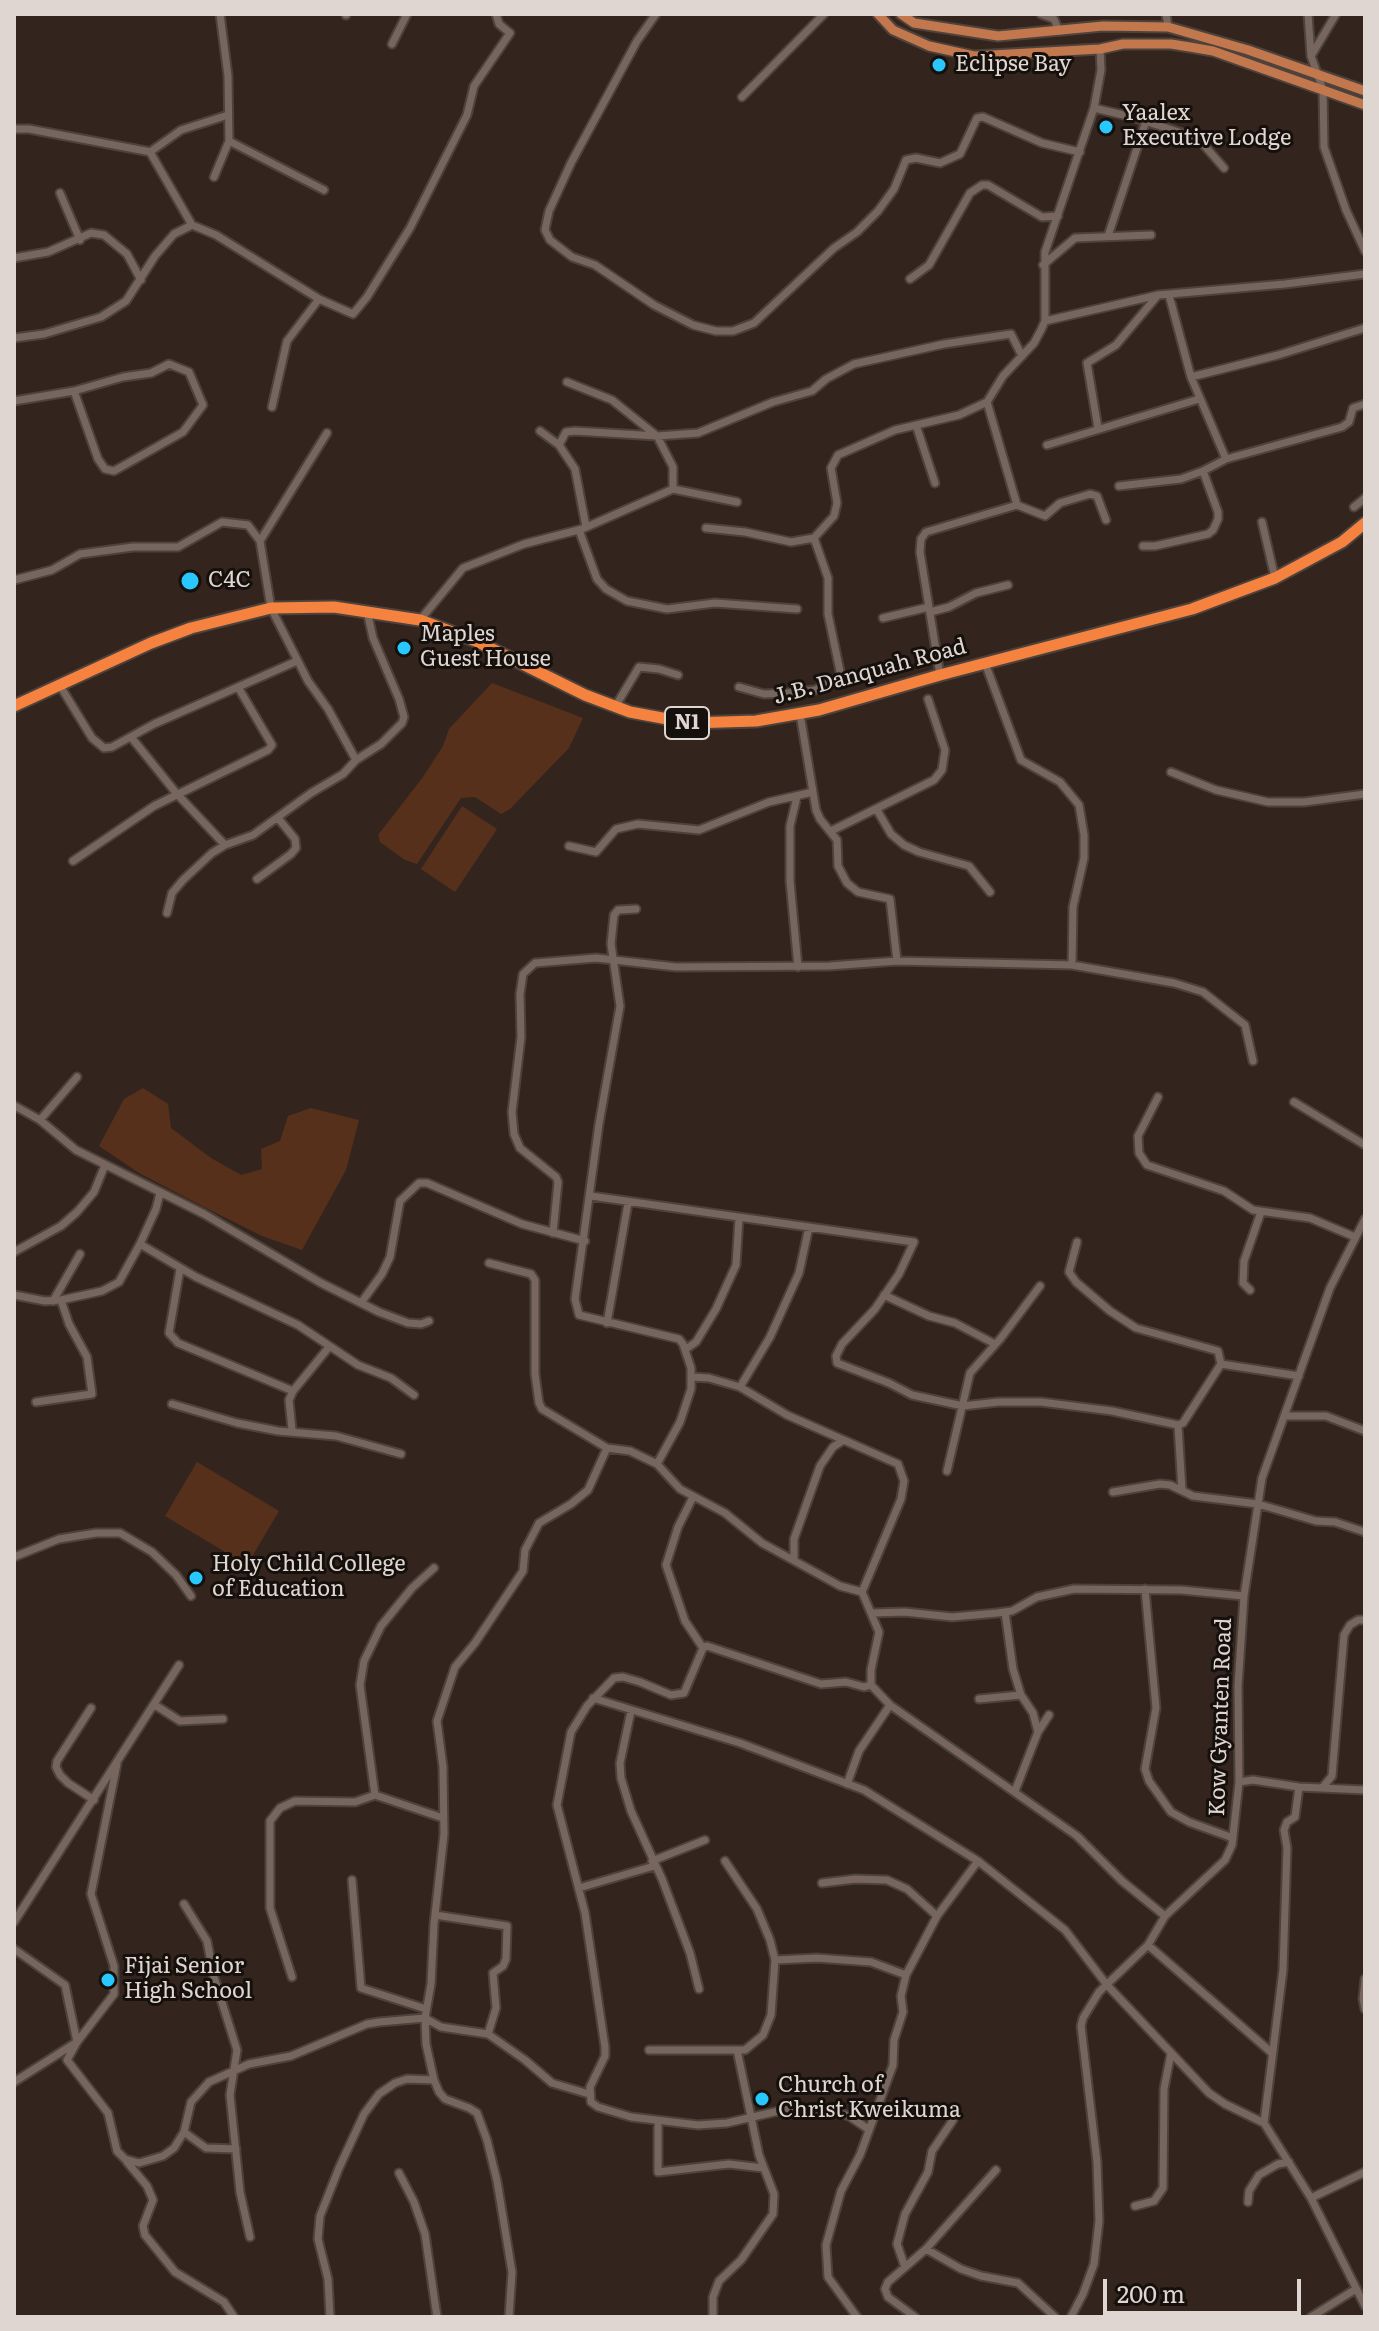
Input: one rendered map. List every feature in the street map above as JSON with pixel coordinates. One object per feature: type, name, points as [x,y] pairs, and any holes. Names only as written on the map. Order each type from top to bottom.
[{"type":"highway","name":"J.B. Danquah Road","points":[[14,706],[191,628],[271,608],[334,607],[420,620],[476,641],[615,707],[668,721],[736,724],[819,710],[1192,609],[1275,578],[1342,542],[1365,523]]},
{"type":"main road","points":[[878,14],[893,30],[929,46],[974,56],[1100,49],[1123,44],[1213,51],[1365,105]]},
{"type":"main road","points":[[901,14],[914,23],[998,36],[1103,26],[1168,27],[1248,50],[1365,91]]},
{"type":"street","points":[[214,177],[229,141],[228,76],[220,14]]},
{"type":"street","points":[[392,44],[407,14]]},
{"type":"street","points":[[151,152],[192,225],[216,235],[319,299],[353,314],[410,228],[467,115],[474,86],[510,33],[499,24],[496,14]]},
{"type":"street","points":[[656,14],[637,41],[571,163],[549,211],[545,230],[550,240],[572,257],[595,265],[654,305],[693,325],[716,331],[733,331],[754,323],[878,211],[894,189],[906,160],[916,158],[940,163],[960,154],[974,122],[983,117],[1042,143],[1080,152]]},
{"type":"street","points":[[742,97],[824,14]]},
{"type":"street","points":[[1041,14],[1054,19],[1059,31]]},
{"type":"street","points":[[1166,14],[1168,27]]},
{"type":"street","points":[[1308,14],[1311,56],[1323,90],[1324,147],[1346,210],[1365,251]]},
{"type":"street","points":[[1311,56],[1336,14]]},
{"type":"street","points":[[706,528],[791,542],[814,538],[834,516],[837,503],[831,468],[838,455],[895,430],[959,415],[987,402],[1003,376],[1034,343],[1045,321],[1043,265],[1094,108],[1101,70],[1100,49]]},
{"type":"street","points":[[1094,108],[1182,133],[1203,144],[1224,168]]},
{"type":"street","points":[[14,129],[29,129],[151,152],[181,130],[228,115]]},
{"type":"street","points":[[1108,236],[1146,121]]},
{"type":"street","points":[[229,141],[324,190]]},
{"type":"street","points":[[910,279],[929,265],[970,193],[982,185],[988,185],[1042,217],[1058,216]]},
{"type":"street","points":[[60,193],[80,240]]},
{"type":"street","points":[[14,338],[44,334],[101,317],[126,301],[155,256],[174,234],[192,225]]},
{"type":"street","points":[[14,258],[48,252],[91,233],[104,235],[127,254],[141,280]]},
{"type":"street","points":[[1043,265],[1075,238],[1151,235]]},
{"type":"street","points":[[1045,321],[1158,295],[1365,274]]},
{"type":"street","points":[[1098,428],[1087,363],[1116,345],[1158,295]]},
{"type":"street","points":[[1169,295],[1191,377],[1226,459]]},
{"type":"street","points":[[272,407],[287,341],[319,299]]},
{"type":"street","points":[[1191,377],[1278,355],[1365,328]]},
{"type":"street","points":[[559,445],[566,432],[575,431],[657,436],[698,433],[773,402],[812,391],[826,379],[854,364],[905,352],[1011,334],[1022,356]]},
{"type":"street","points":[[14,401],[151,373],[169,364],[189,372],[203,405],[183,432],[114,471],[105,469],[98,459],[74,391]]},
{"type":"street","points":[[567,382],[612,400],[657,436],[673,467],[673,489]]},
{"type":"street","points":[[1047,445],[1199,399]]},
{"type":"street","points":[[987,402],[1017,505]]},
{"type":"street","points":[[1119,486],[1181,479],[1226,459],[1342,427],[1349,422],[1353,408],[1365,404]]},
{"type":"street","points":[[916,425],[935,483]]},
{"type":"street","points":[[540,431],[559,445],[579,478],[582,529],[597,579],[606,589],[627,601],[667,609],[715,603],[797,609]]},
{"type":"street","points":[[260,541],[327,433]]},
{"type":"street","points":[[1143,546],[1208,534],[1213,530],[1218,512],[1203,471]]},
{"type":"street","points":[[420,620],[463,568],[524,544],[582,529],[673,489],[737,502]]},
{"type":"street","points":[[940,675],[919,544],[926,532],[1017,505],[1045,516],[1060,503],[1090,494],[1097,496],[1106,520]]},
{"type":"street","points":[[1354,507],[1365,498]]},
{"type":"street","points":[[14,580],[52,570],[80,554],[148,546],[178,547],[222,522],[248,525],[260,541],[271,608],[308,681],[328,709],[356,760]]},
{"type":"street","points":[[1262,522],[1275,578]]},
{"type":"street","points":[[739,687],[764,694],[815,690],[841,676],[828,614],[828,578],[814,538]]},
{"type":"street","points":[[883,618],[949,607],[976,593],[1008,585]]},
{"type":"street","points":[[167,913],[172,893],[183,880],[225,845],[253,835],[343,774],[356,760],[395,732],[404,717],[373,638],[367,611]]},
{"type":"street","points":[[59,684],[98,745],[112,747],[154,724],[297,661]]},
{"type":"street","points":[[985,663],[1021,760],[1060,782],[1079,805],[1084,858],[1073,907],[1072,965]]},
{"type":"street","points":[[615,707],[639,667],[678,675]]},
{"type":"street","points":[[73,861],[132,819],[268,750],[272,745],[238,687]]},
{"type":"street","points":[[815,690],[819,710]]},
{"type":"street","points":[[831,831],[934,780],[942,770],[945,750],[928,699]]},
{"type":"street","points":[[800,714],[813,792],[820,819],[837,840],[838,866],[847,883],[858,892],[890,899],[897,961]]},
{"type":"street","points":[[131,737],[177,794],[225,845]]},
{"type":"street","points":[[1171,772],[1216,790],[1268,802],[1304,802],[1365,794]]},
{"type":"street","points":[[569,846],[596,852],[616,829],[638,824],[699,830],[769,802],[813,792]]},
{"type":"street","points":[[797,797],[790,826],[790,881],[798,967]]},
{"type":"street","points":[[877,810],[891,834],[904,845],[964,863],[973,869],[990,892]]},
{"type":"street","points":[[257,879],[296,848],[295,839],[278,818]]},
{"type":"street","points":[[636,909],[618,910],[614,915],[611,944],[620,1006],[599,1124],[575,1299],[579,1315],[679,1339],[686,1349],[692,1377],[680,1422],[657,1464]]},
{"type":"street","points":[[553,1233],[558,1182],[520,1148],[514,1134],[512,1112],[521,1049],[520,994],[523,974],[535,963],[596,958],[676,967],[798,967],[897,961],[1072,965],[1174,983],[1203,992],[1245,1025],[1253,1061]]},
{"type":"street","points":[[40,1120],[77,1077]]},
{"type":"street","points":[[1158,1097],[1138,1136],[1139,1153],[1147,1165],[1224,1191],[1247,1207],[1261,1212],[1310,1218],[1355,1237]]},
{"type":"street","points":[[1294,1102],[1365,1145]]},
{"type":"street","points":[[15,1106],[40,1120],[76,1150],[204,1214],[361,1303],[408,1323],[429,1321]]},
{"type":"street","points":[[14,1252],[61,1226],[77,1212],[94,1192],[105,1165]]},
{"type":"street","points":[[361,1303],[390,1257],[400,1201],[419,1183],[427,1183],[522,1224],[585,1241]]},
{"type":"street","points":[[14,1295],[57,1300],[102,1291],[119,1282],[140,1244],[160,1193]]},
{"type":"street","points":[[591,1196],[914,1242],[899,1274],[875,1309],[842,1344],[836,1356],[837,1363],[912,1395],[963,1406],[1041,1402],[1112,1411],[1178,1425]]},
{"type":"street","points":[[607,1323],[628,1203]]},
{"type":"street","points":[[1250,1290],[1243,1283],[1244,1261],[1261,1212]]},
{"type":"street","points":[[686,1349],[696,1342],[716,1309],[736,1265],[739,1218]]},
{"type":"street","name":"Kow Gyanten Road","points":[[1071,2317],[1094,2264],[1099,2221],[1097,2162],[1081,2026],[1086,2010],[1148,1945],[1165,1916],[1225,1860],[1233,1838],[1239,1782],[1238,1686],[1244,1596],[1262,1478],[1330,1288],[1365,1219]]},
{"type":"street","points":[[740,1387],[770,1337],[799,1273],[809,1227]]},
{"type":"street","points":[[1077,1242],[1069,1272],[1076,1282],[1136,1328],[1218,1351],[1221,1364],[1193,1409],[1178,1425],[1182,1490]]},
{"type":"street","points":[[140,1244],[180,1269],[298,1325],[358,1365],[391,1378],[414,1395]]},
{"type":"street","points":[[57,1300],[80,1254]]},
{"type":"street","points":[[489,1263],[531,1274],[535,1280],[535,1374],[542,1409],[607,1448],[630,1451],[657,1464],[666,1476],[693,1497],[725,1513],[762,1543],[840,1586],[862,1592]]},
{"type":"street","points":[[180,1269],[169,1333],[178,1343],[293,1391]]},
{"type":"street","points":[[947,1471],[970,1373],[1040,1286]]},
{"type":"street","points":[[884,1295],[929,1316],[955,1323],[995,1344]]},
{"type":"street","points":[[36,1402],[92,1394],[87,1357],[57,1300]]},
{"type":"street","points":[[292,1430],[289,1400],[293,1391],[329,1347]]},
{"type":"street","points":[[1221,1364],[1299,1376]]},
{"type":"street","points":[[692,1377],[709,1378],[740,1387],[779,1411],[842,1441],[892,1459],[901,1470],[904,1481],[901,1499],[862,1592],[879,1632],[871,1685],[890,1705],[1088,1844],[1122,1881],[1165,1916]]},
{"type":"street","points":[[172,1404],[237,1423],[278,1431],[336,1436],[401,1454]]},
{"type":"street","points":[[1285,1416],[1326,1416],[1365,1431]]},
{"type":"street","points":[[794,1559],[794,1539],[820,1466],[833,1447],[842,1441]]},
{"type":"street","points":[[509,2317],[512,2272],[499,2190],[487,2140],[477,2113],[445,2099],[434,2080],[426,2044],[425,2018],[433,1970],[435,1915],[444,1841],[443,1767],[437,1721],[450,1678],[523,1571],[525,1550],[539,1523],[583,1496],[607,1448]]},
{"type":"street","points":[[1113,1492],[1160,1484],[1193,1496],[1258,1504],[1365,1532]]},
{"type":"street","points":[[693,1497],[678,1527],[666,1565],[685,1621],[703,1648]]},
{"type":"street","points":[[14,1557],[59,1539],[120,1533],[152,1552],[176,1575],[191,1596]]},
{"type":"street","points":[[375,1795],[360,1685],[361,1669],[387,1616],[434,1568]]},
{"type":"street","points":[[872,1613],[905,1612],[952,1617],[1005,1612],[1037,1597],[1074,1589],[1145,1589],[1244,1596]]},
{"type":"street","points":[[1145,1589],[1156,1708],[1145,1769],[1149,1781],[1171,1812],[1233,1838]]},
{"type":"street","points":[[1005,1612],[1013,1669],[1038,1732]]},
{"type":"street","points":[[1322,1788],[1332,1776],[1344,1635],[1350,1625],[1365,1620]]},
{"type":"street","points":[[703,1648],[707,1646],[821,1684],[846,1682],[864,1687],[871,1685]]},
{"type":"street","points":[[703,1648],[684,1693],[671,1695],[623,1677],[614,1678],[593,1698],[571,1732],[557,1793],[558,1817],[579,1888],[593,1955],[605,2047],[605,2056],[589,2094],[591,2102],[598,2107],[658,2122],[698,2125],[750,2119],[783,2110],[824,2108],[849,2116],[868,2129]]},
{"type":"street","points":[[14,1922],[179,1665]]},
{"type":"street","points":[[979,1699],[1021,1695]]},
{"type":"street","points":[[593,1698],[740,1743],[864,1790],[978,1861],[1065,1930],[1107,1985],[1217,2099],[1264,2123],[1311,2198],[1365,2306]]},
{"type":"street","points":[[155,1705],[180,1721],[223,1719]]},
{"type":"street","points":[[847,1784],[859,1751],[890,1705]]},
{"type":"street","points":[[91,1708],[56,1767],[68,1783],[94,1800]]},
{"type":"street","points":[[631,1711],[620,1763],[621,1778],[631,1811],[662,1879],[690,1953],[699,1989]]},
{"type":"street","points":[[1015,1791],[1038,1732],[1049,1715]]},
{"type":"street","points":[[117,1764],[91,1894],[114,1966],[114,1994],[67,2060],[108,2113],[117,2151],[147,2186],[153,2200],[143,2226],[145,2235],[175,2272],[224,2302],[234,2317]]},
{"type":"street","points":[[1239,1782],[1365,1790]]},
{"type":"street","points":[[1264,2123],[1283,1970],[1287,1848],[1284,1830],[1287,1822],[1295,1817],[1299,1787]]},
{"type":"street","points":[[292,1977],[270,1908],[270,1821],[280,1808],[295,1801],[355,1802],[375,1795],[443,1818]]},
{"type":"street","points":[[579,1888],[653,1864],[705,1840]]},
{"type":"street","points":[[649,2050],[745,2050],[763,2035],[771,2015],[775,1960],[757,1909],[725,1861]]},
{"type":"street","points":[[857,2317],[838,2295],[828,2277],[826,2245],[841,2191],[860,2155],[893,2065],[894,2040],[903,2012],[901,1996],[906,1975],[937,1916],[978,1861]]},
{"type":"street","points":[[822,1883],[855,1879],[887,1880],[907,1889],[937,1916]]},
{"type":"street","points":[[352,1880],[361,1988],[426,2009]]},
{"type":"street","points":[[184,1904],[207,1941],[214,1977],[237,2050],[230,2095],[240,2192],[250,2237]]},
{"type":"street","points":[[435,1915],[507,1926],[506,1959],[503,1966],[493,1973],[496,2008],[488,2034]]},
{"type":"street","points":[[1148,1945],[1272,2053]]},
{"type":"street","points":[[14,1949],[65,1985],[77,2042]]},
{"type":"street","points":[[775,1960],[829,1958],[871,1962],[906,1975]]},
{"type":"street","points":[[1365,1979],[1365,2009]]},
{"type":"street","points":[[117,2151],[134,2163],[152,2161],[174,2148],[184,2132],[195,2096],[209,2082],[249,2064],[291,2056],[367,2024],[425,2018],[441,2027],[488,2034],[552,2083],[589,2094]]},
{"type":"street","points":[[14,2082],[77,2042]]},
{"type":"street","points":[[713,2317],[713,2297],[719,2281],[741,2260],[773,2214],[774,2194],[763,2168],[750,2119],[737,2050]]},
{"type":"street","points":[[1135,2206],[1154,2201],[1163,2188],[1164,2089],[1171,2053]]},
{"type":"street","points":[[330,2317],[328,2279],[318,2239],[324,2204],[339,2168],[364,2114],[379,2094],[407,2079],[434,2080]]},
{"type":"street","points":[[905,2267],[897,2244],[905,2214],[928,2172],[932,2151],[953,2120]]},
{"type":"street","points":[[658,2122],[658,2172],[729,2164],[763,2168]]},
{"type":"street","points":[[184,2132],[206,2148],[236,2149]]},
{"type":"street","points":[[1248,2202],[1249,2191],[1259,2175],[1289,2162]]},
{"type":"street","points":[[915,2317],[888,2297],[885,2289],[888,2282],[957,2218],[996,2170]]},
{"type":"street","points":[[1311,2198],[1365,2172]]},
{"type":"street","points":[[399,2173],[414,2202],[425,2234],[437,2317]]},
{"type":"street","points":[[926,2249],[961,2269],[1018,2283],[1055,2317]]},
{"type":"street","points":[[1311,2317],[1356,2289]]},
{"type":"shaded area","points":[[492,683],[583,718],[569,748],[510,809],[501,814],[475,797],[461,798],[417,864],[405,860],[380,842],[378,835],[423,777],[443,746],[449,729]]},
{"type":"shaded area","points":[[462,806],[497,829],[455,892],[421,869]]},
{"type":"shaded area","points":[[143,1088],[168,1104],[171,1128],[211,1158],[241,1175],[262,1169],[261,1149],[280,1141],[288,1116],[311,1108],[359,1120],[346,1170],[302,1250],[262,1236],[202,1206],[139,1173],[99,1146],[124,1099]]},
{"type":"shaded area","points":[[197,1462],[279,1511],[247,1565],[165,1516]]},
{"type":"place","name":"Eclipse Bay","points":[[939,65]]},
{"type":"place","name":"Yaalex Executive Lodge","points":[[1106,127]]},
{"type":"place","name":"C4C","points":[[190,581]]},
{"type":"place","name":"Maples Guest House","points":[[404,648]]},
{"type":"place","name":"Holy Child College of Education","points":[[196,1578]]},
{"type":"place","name":"Fijai Senior High School","points":[[108,1980]]},
{"type":"place","name":"Church of Christ Kweikuma","points":[[762,2099]]}]
